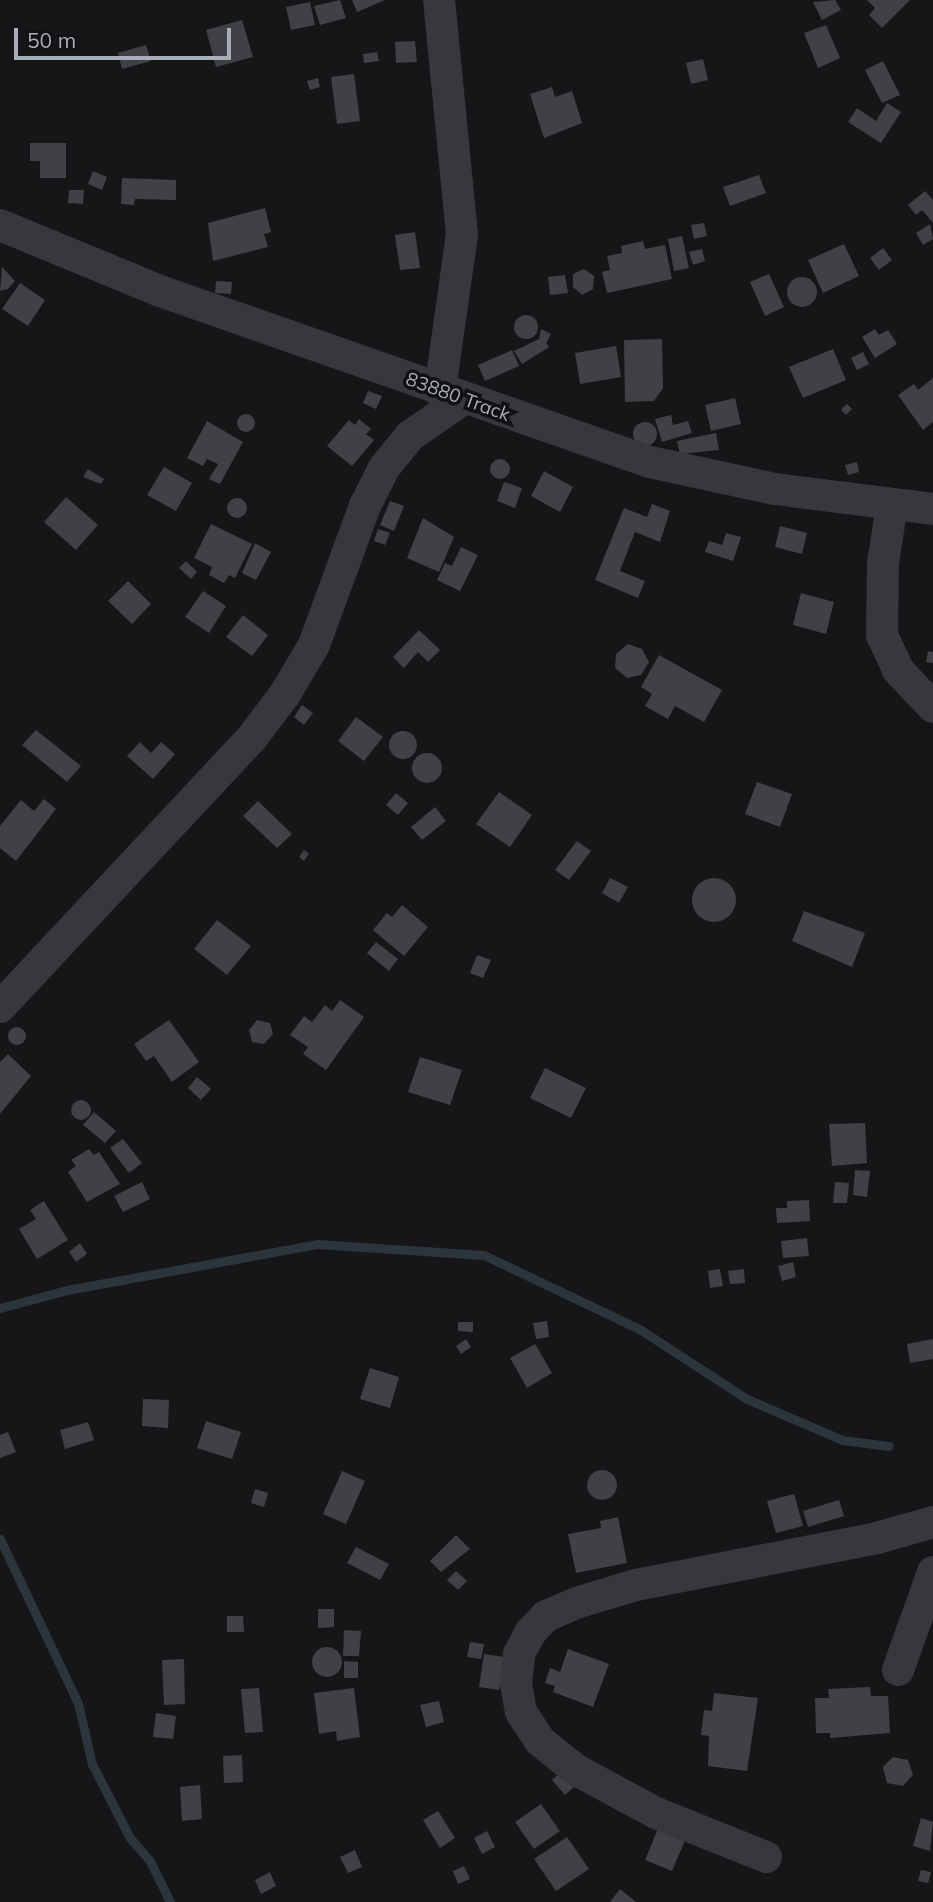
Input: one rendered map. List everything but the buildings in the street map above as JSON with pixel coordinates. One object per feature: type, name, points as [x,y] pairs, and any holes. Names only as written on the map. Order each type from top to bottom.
[{"type":"street","points":[[0,1007],[271,712],[314,645],[365,506],[384,468],[410,436],[451,395],[462,234],[439,0]]},
{"type":"street","name":"83880 Track","points":[[0,225],[160,291],[451,395],[674,468],[775,489],[933,509]]},
{"type":"street","points":[[892,505],[883,563],[882,635],[898,670],[933,707]]},
{"type":"street","points":[[766,1857],[645,1807],[576,1770],[540,1741],[521,1712],[516,1684],[519,1654],[530,1633],[546,1616],[566,1607],[636,1585],[877,1538],[933,1522]]},
{"type":"street","points":[[898,1670],[933,1572]]},
{"type":"waterway","points":[[0,1308],[67,1290],[317,1244],[484,1255],[641,1330],[747,1399],[842,1440],[889,1446]]},
{"type":"waterway","points":[[0,1539],[78,1703],[92,1764],[130,1838],[150,1861],[170,1902]]}]
